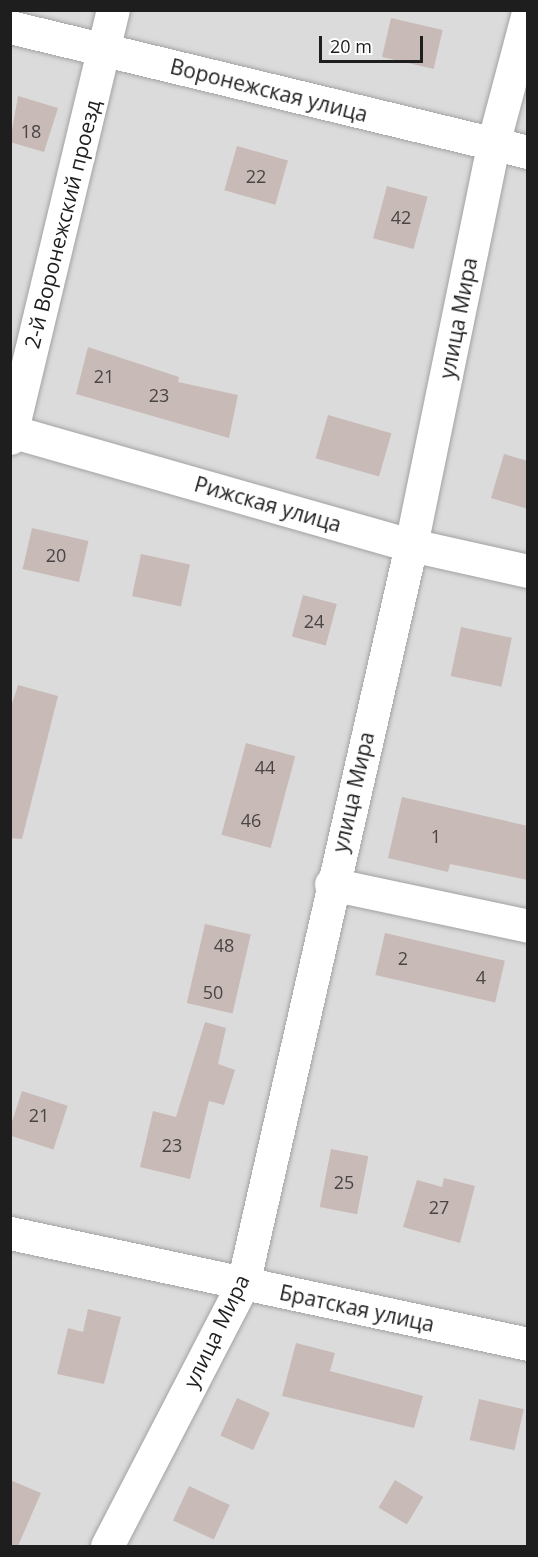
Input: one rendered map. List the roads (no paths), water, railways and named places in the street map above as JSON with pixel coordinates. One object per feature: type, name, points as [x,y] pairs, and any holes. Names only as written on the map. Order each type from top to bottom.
[{"type":"street","name":"2-й Воронежский проезд","points":[[11,434],[113,10]]},
{"type":"street","name":"улица Мира","points":[[107,1546],[243,1284],[331,884],[411,545],[493,144],[528,12]]},
{"type":"street","name":"Воронежская улица","points":[[10,27],[528,152]]},
{"type":"street","name":"Рижская улица","points":[[11,434],[411,545],[528,572]]},
{"type":"street","points":[[331,884],[528,926]]},
{"type":"street","name":"Братская улица","points":[[10,1233],[528,1344]]}]
